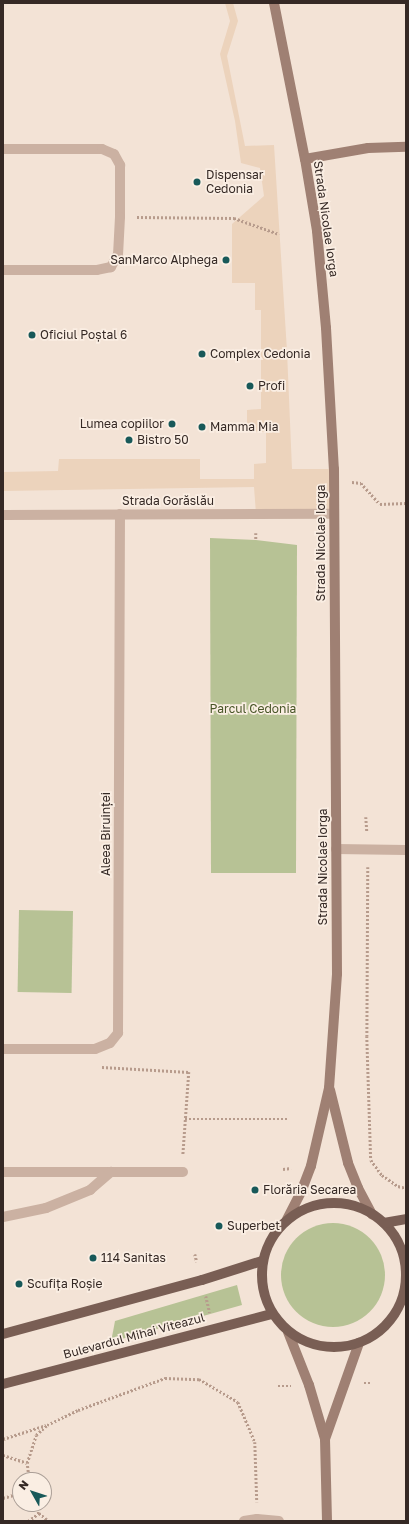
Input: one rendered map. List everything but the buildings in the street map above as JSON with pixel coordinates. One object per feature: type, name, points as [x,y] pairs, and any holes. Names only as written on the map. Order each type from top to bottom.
[{"type":"main road","name":"Strada Nicolae Iorga","points":[[274,3],[305,159],[320,256],[334,480],[337,974],[329,1088],[311,1166],[301,1192],[287,1220]]},
{"type":"main road","points":[[305,159],[368,148],[406,147]]},
{"type":"main road","name":"Strada Nicolae Iorga","points":[[329,1088],[348,1163],[358,1188],[372,1214]]},
{"type":"main road","points":[[337,1203],[355,1206],[372,1214],[384,1223],[395,1237],[403,1254],[406,1272],[405,1290],[399,1307],[388,1323],[375,1335],[359,1343],[346,1347],[322,1347],[310,1344],[288,1332],[272,1314],[265,1297],[261,1280],[262,1261],[267,1246],[276,1232],[287,1220],[302,1210],[314,1206],[337,1203]]},
{"type":"main road","points":[[384,1223],[406,1219]]},
{"type":"main road","points":[[3,1334],[202,1280],[262,1261]]},
{"type":"main road","name":"Bulevardul Mihai Viteazul","points":[[3,1384],[272,1314]]},
{"type":"main road","points":[[288,1332],[309,1385],[325,1439],[327,1521]]},
{"type":"main road","points":[[325,1439],[359,1343]]},
{"type":"street","points":[[3,149],[102,149],[114,154],[120,165],[118,254],[111,267],[97,270],[3,270]]},
{"type":"street","name":"Aleea Biruinței","points":[[3,1049],[95,1049],[110,1043],[118,1033],[120,514]]},
{"type":"street","name":"Strada Gorăslău","points":[[3,515],[334,514]]},
{"type":"street","points":[[336,849],[406,850]]},
{"type":"street","points":[[3,1172],[183,1172]]},
{"type":"street","points":[[3,1216],[46,1208],[83,1193],[90,1190],[111,1172]]},
{"type":"street","points":[[244,1521],[257,1519],[279,1521]]},
{"type":"path","points":[[120,217],[234,218],[279,234]]},
{"type":"path","points":[[334,480],[361,483],[380,504],[406,503]]},
{"type":"path","points":[[366,817],[368,849],[367,1036],[371,1160],[382,1175],[398,1186],[406,1188]]},
{"type":"path","points":[[95,1049],[98,1067],[189,1072],[183,1172]]},
{"type":"path","points":[[185,1119],[288,1120]]},
{"type":"path","points":[[195,1254],[215,1328]]},
{"type":"path","points":[[3,1439],[47,1425],[78,1410],[165,1378],[199,1380],[238,1402],[255,1442],[257,1519]]},
{"type":"path","points":[[28,1472],[27,1464],[36,1435],[47,1425]]},
{"type":"path","points":[[3,1455],[27,1464]]},
{"type":"path","points":[[28,1521],[39,1513],[49,1521]]},
{"type":"green space","name":"Parcul Cedonia","points":[[210,538],[256,540],[297,545],[296,873],[211,873]]},
{"type":"green space","points":[[19,910],[73,911],[72,993],[18,992]]},
{"type":"green space","points":[[333,1223],[353,1227],[370,1238],[381,1255],[385,1275],[381,1295],[370,1312],[353,1323],[333,1327],[313,1323],[296,1312],[285,1295],[281,1275],[285,1255],[296,1238],[313,1227]]},
{"type":"green space","points":[[237,1285],[242,1305],[111,1342],[115,1321]]},
{"type":"shaded area","points":[[225,3],[233,3],[238,21],[227,56],[245,146],[274,145],[287,351],[292,469],[334,469],[334,514],[256,514],[254,487],[3,491],[3,472],[58,471],[59,459],[200,459],[200,479],[254,479],[254,464],[266,463],[266,432],[247,431],[247,410],[261,409],[261,310],[255,310],[255,283],[232,283],[232,224],[264,196],[260,168],[241,163],[235,121],[220,54],[230,21]]},
{"type":"place","name":"Dispensar Cedonia","points":[[197,182]]},
{"type":"place","name":"SanMarco Alphega","points":[[226,260]]},
{"type":"place","name":"Oficiul Poștal 6","points":[[32,335]]},
{"type":"place","name":"Complex Cedonia","points":[[202,354]]},
{"type":"place","name":"Profi","points":[[250,386]]},
{"type":"place","name":"Lumea copiilor","points":[[172,424]]},
{"type":"place","name":"Mamma Mia","points":[[202,427]]},
{"type":"place","name":"Bistro 50","points":[[129,440]]},
{"type":"place","name":"Florăria Secarea","points":[[255,1190]]},
{"type":"place","name":"Superbet","points":[[219,1226]]},
{"type":"place","name":"114 Sanitas","points":[[93,1258]]},
{"type":"place","name":"Scufița Roșie","points":[[19,1284]]}]
